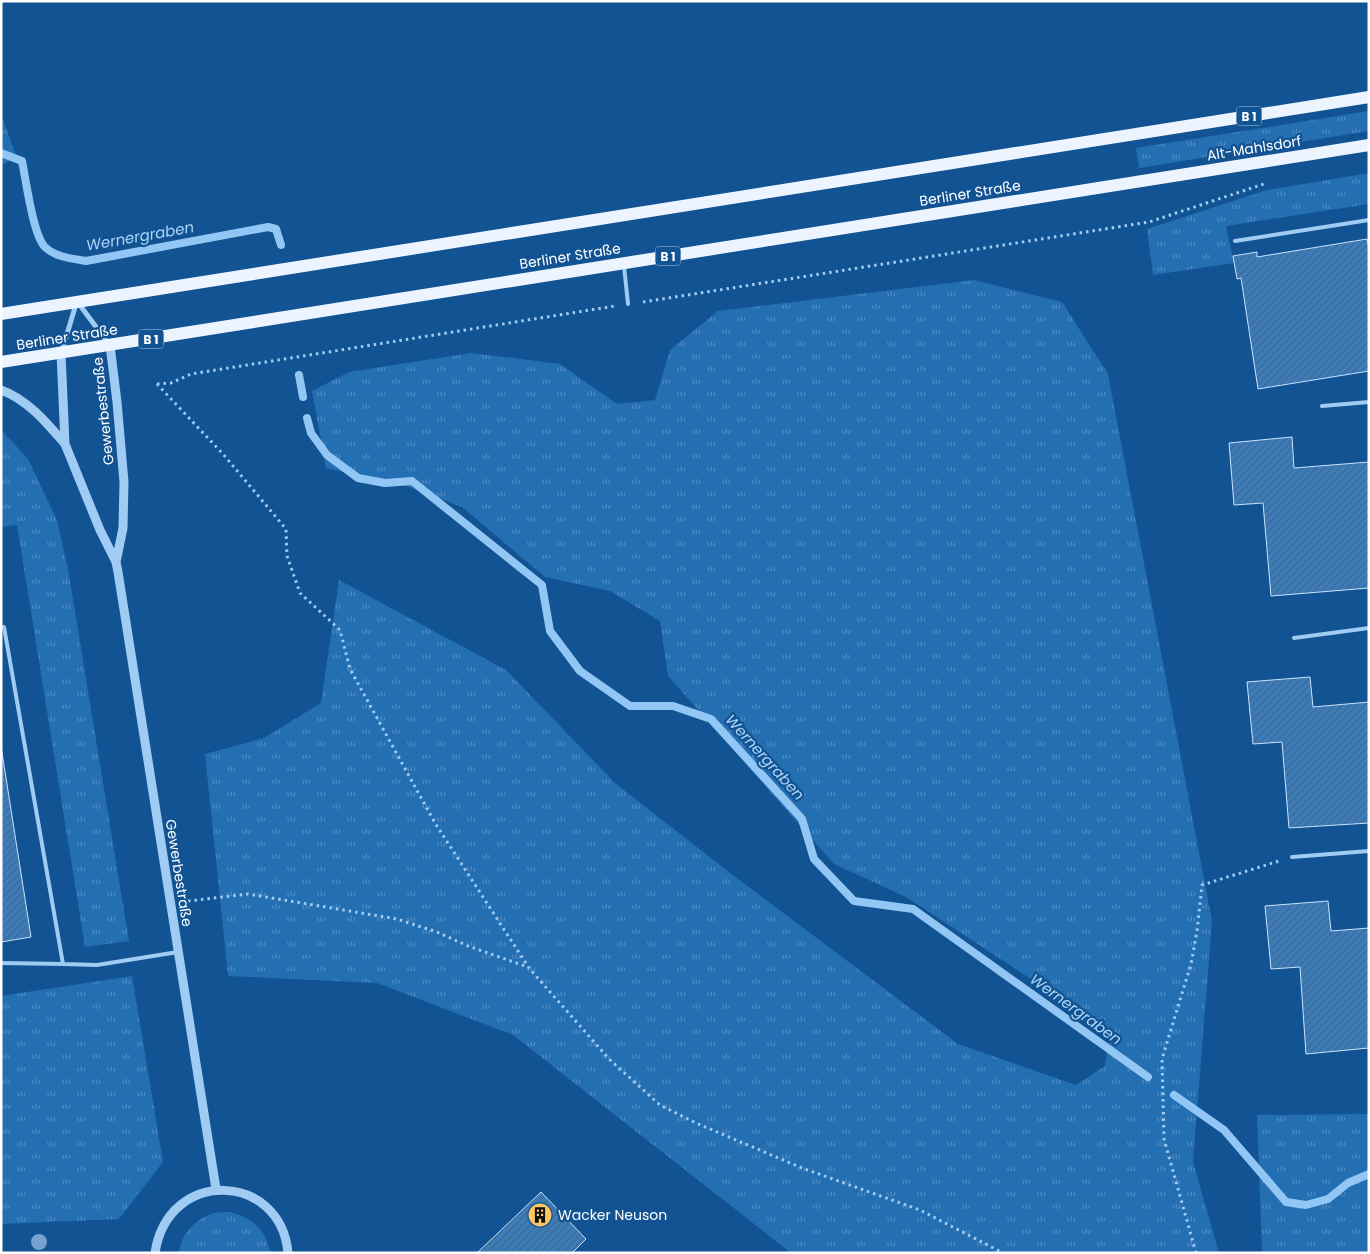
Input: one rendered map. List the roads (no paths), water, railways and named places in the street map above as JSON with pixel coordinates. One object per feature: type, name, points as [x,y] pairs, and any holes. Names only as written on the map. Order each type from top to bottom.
[{"type":"main road","name":"B 1","points":[[1,314],[1369,97]]},
{"type":"main road","name":"Alt-Mahlsdorf","points":[[1144,181],[1369,145]]},
{"type":"main road","name":"Berliner Straße","points":[[1,362],[1144,181]]},
{"type":"street","name":"Gewerbestraße","points":[[77,301],[110,345],[124,482],[123,528],[116,562]]},
{"type":"street","name":"Gewerbestraße","points":[[77,301],[61,353],[65,444],[100,530],[116,562],[216,1189]]},
{"type":"street","points":[[1,390],[8,392],[43,418],[65,444]]},
{"type":"street","points":[[155,1253],[158,1238],[167,1218],[192,1197],[216,1189],[238,1192],[260,1201],[282,1227],[288,1243],[288,1253]]},
{"type":"lane","points":[[1234,241],[1369,220]]},
{"type":"lane","points":[[623,263],[628,304]]},
{"type":"lane","points":[[1322,406],[1369,402]]},
{"type":"lane","points":[[1,627],[4,627],[62,964]]},
{"type":"lane","points":[[1294,638],[1369,628]]},
{"type":"lane","points":[[1292,857],[1369,851]]},
{"type":"lane","points":[[1,963],[98,965],[178,952]]},
{"type":"waterway","name":"Wernergraben","points":[[1,153],[22,161],[30,207],[37,231],[45,247],[59,255],[86,261],[268,227],[276,229],[281,245]]},
{"type":"waterway","name":"Wernergraben","points":[[299,375],[303,397]]},
{"type":"waterway","name":"Wernergraben","points":[[307,418],[311,433],[327,455],[358,478],[385,483],[412,481],[542,585],[550,631],[580,671],[630,706],[673,706],[711,719],[802,819],[814,859],[854,901],[913,909],[1148,1077]]},
{"type":"waterway","name":"Wernergraben","points":[[1174,1095],[1224,1130],[1286,1202],[1306,1205],[1328,1199],[1348,1183],[1369,1174]]},
{"type":"place","name":"Wacker Neuson","points":[[540,1215]]}]
